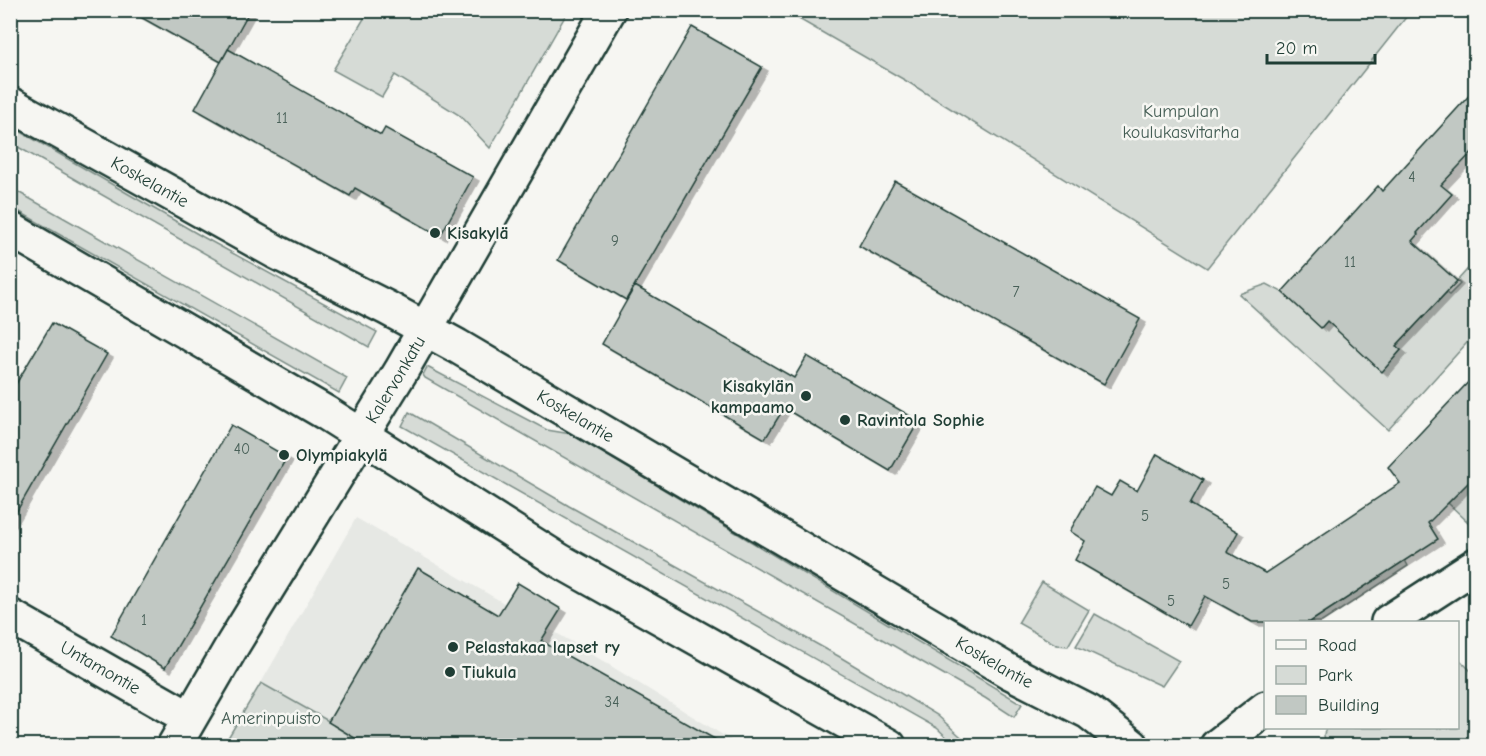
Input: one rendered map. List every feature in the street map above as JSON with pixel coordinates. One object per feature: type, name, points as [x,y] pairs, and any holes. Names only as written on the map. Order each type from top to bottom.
[{"type":"main road","name":"Kalervonkatu","points":[[181,732],[425,329],[609,10]]},
{"type":"main road","name":"Koskelantie","points":[[10,104],[276,252],[425,329],[1010,672],[1089,712],[1132,746]]},
{"type":"main road","points":[[10,229],[362,435],[560,561],[889,746]]},
{"type":"main road","points":[[1390,621],[1476,565]]},
{"type":"main road","name":"Untamontie","points":[[10,616],[181,732]]},
{"type":"main road","points":[[1217,746],[1264,710]]},
{"type":"shaded area","points":[[356,518],[572,642],[739,745],[371,745],[261,683]]},
{"type":"green space","points":[[363,11],[568,11],[490,148],[459,115],[395,75],[382,97],[333,70],[365,17]]},
{"type":"green space","name":"Kumpulan koulukasvitarha","points":[[785,11],[1411,11],[1207,268],[908,82]]},
{"type":"green space","points":[[11,126],[203,237],[377,332],[369,347],[11,143]]},
{"type":"green space","points":[[11,188],[347,378],[339,393],[11,207]]},
{"type":"green space","points":[[1475,261],[1475,334],[1388,430],[1239,294],[1267,284],[1282,292],[1321,328],[1327,321],[1382,371],[1401,350],[1396,346],[1446,293],[1449,295],[1460,284],[1457,281]]},
{"type":"green space","points":[[427,367],[547,430],[571,434],[1022,704],[1014,717],[985,698],[425,378],[423,375]]},
{"type":"green space","points":[[409,412],[569,506],[840,657],[937,715],[970,745],[955,745],[937,728],[402,426]]},
{"type":"green space","points":[[1475,475],[1475,520],[1471,525],[1448,503]]},
{"type":"green space","points":[[1405,560],[1408,566],[1324,621],[1312,621]]},
{"type":"green space","points":[[1042,582],[1089,610],[1068,646],[1057,645],[1018,623]]},
{"type":"green space","points":[[1095,614],[1179,661],[1162,686],[1076,646]]},
{"type":"green space","points":[[1459,659],[1475,675],[1475,745],[1325,745],[1326,729],[1459,729]]},
{"type":"green space","name":"Amerinpuisto","points":[[261,683],[371,745],[223,746]]},
{"type":"building","points":[[128,10],[250,10],[221,62]]},
{"type":"building","points":[[692,27],[762,67],[626,300],[558,260]]},
{"type":"building","points":[[228,49],[381,135],[385,128],[473,177],[440,236],[355,188],[350,196],[195,109]]},
{"type":"building","points":[[1476,88],[1476,148],[1441,185],[1452,194],[1412,241],[1457,281],[1396,346],[1401,350],[1382,372],[1327,321],[1321,328],[1282,292],[1378,186],[1382,191]]},
{"type":"building","points":[[895,181],[1140,319],[1104,384],[859,246]]},
{"type":"building","points":[[635,286],[794,378],[807,356],[919,421],[890,471],[784,408],[765,439],[602,344]]},
{"type":"building","points":[[52,323],[107,354],[10,523],[10,394]]},
{"type":"building","points":[[1476,374],[1476,475],[1428,523],[1438,539],[1312,621],[1252,622],[1205,596],[1188,626],[1075,560],[1085,541],[1070,531],[1095,487],[1111,496],[1120,481],[1137,491],[1157,454],[1203,480],[1190,504],[1238,532],[1227,552],[1265,573],[1400,483],[1388,467]]},
{"type":"building","points":[[231,425],[287,457],[165,668],[111,636]]},
{"type":"building","name":"Tiukula","points":[[418,568],[498,615],[518,583],[561,609],[541,641],[727,746],[368,746],[328,722]]},
{"type":"place","name":"Kisakylä","points":[[435,233]]},
{"type":"place","name":"Kisakylän kampaamo","points":[[806,396]]},
{"type":"place","name":"Ravintola Sophie","points":[[845,420]]},
{"type":"place","name":"Olympiakylä","points":[[284,455]]},
{"type":"place","name":"Pelastakaa lapset ry","points":[[453,647]]},
{"type":"place","name":"Tiukula","points":[[450,672]]}]
